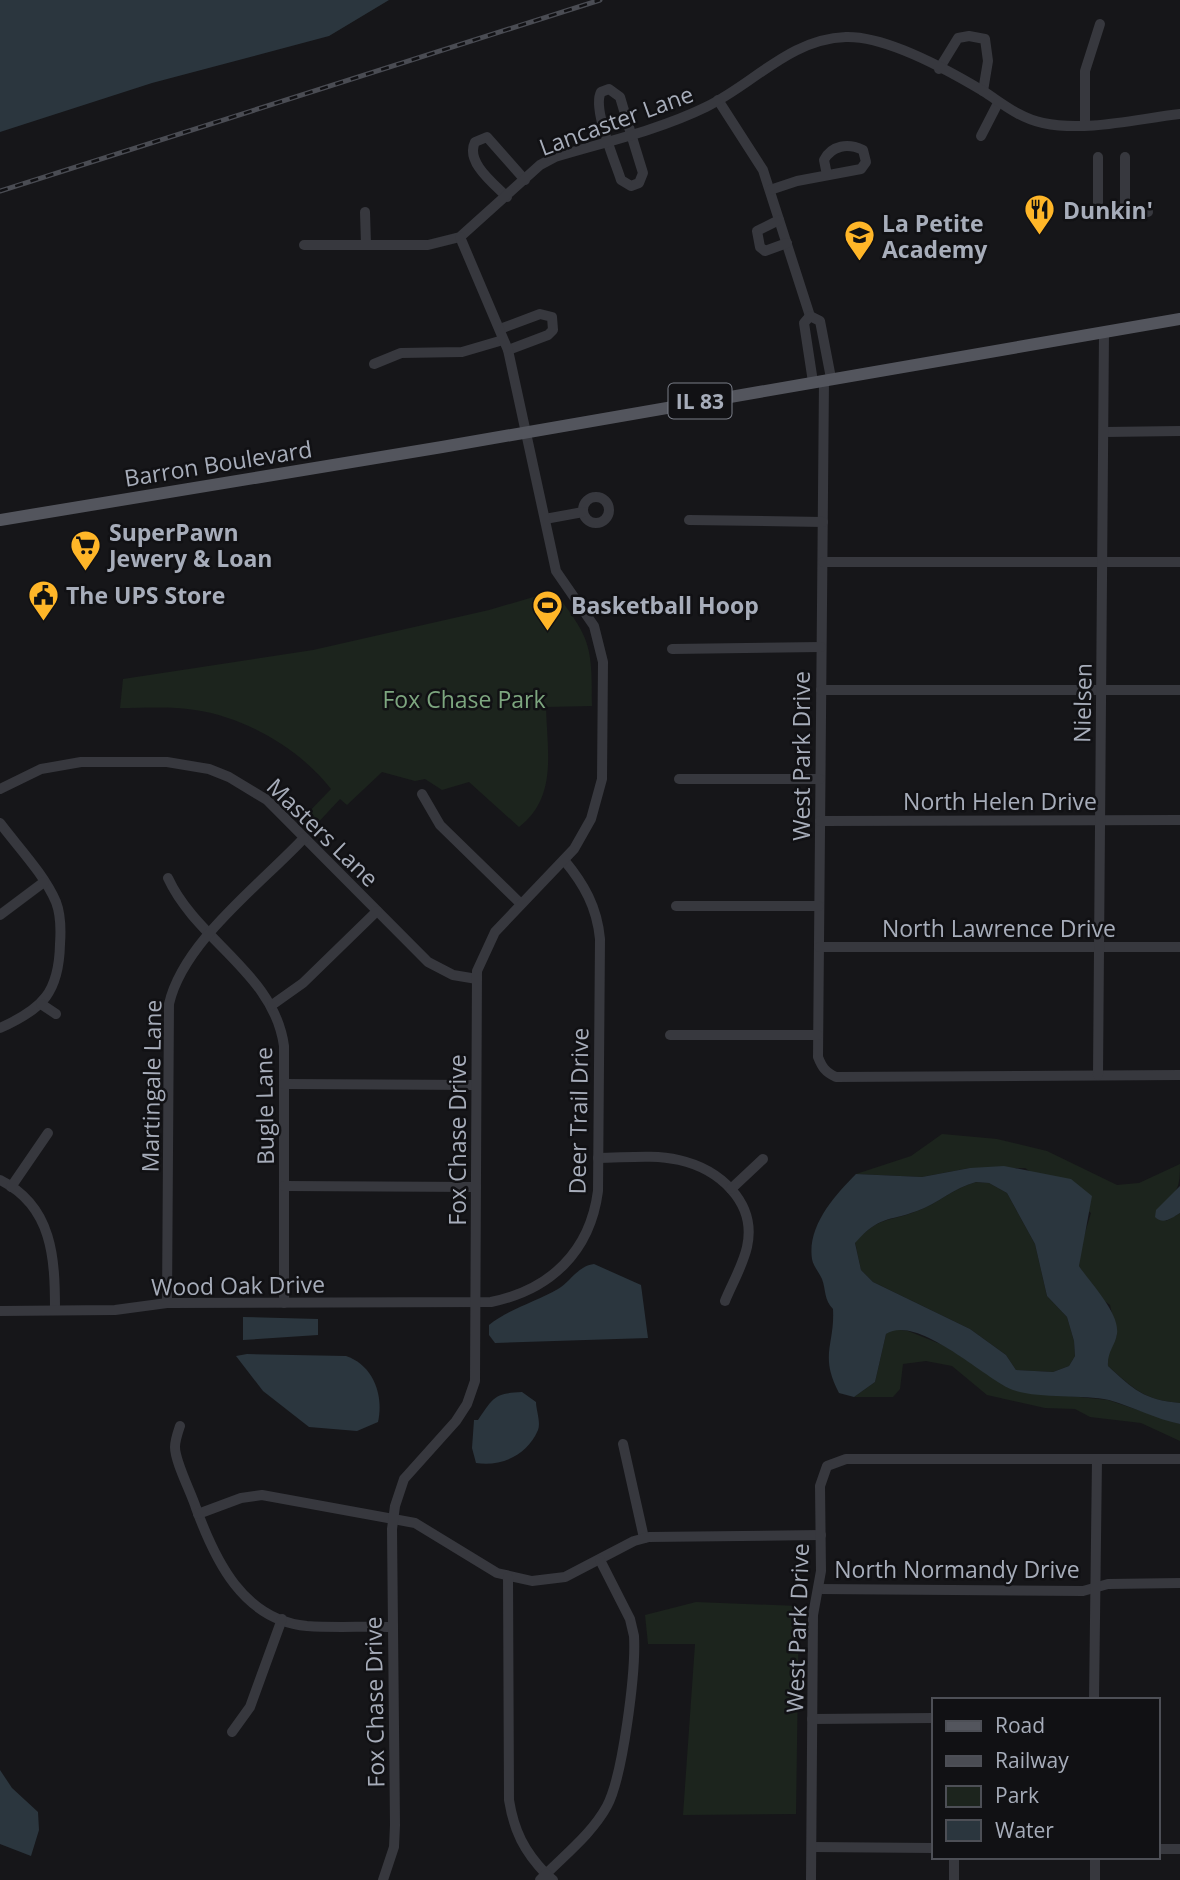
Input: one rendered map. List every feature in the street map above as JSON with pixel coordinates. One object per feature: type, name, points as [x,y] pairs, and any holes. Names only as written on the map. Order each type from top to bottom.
[{"type":"main road","name":"IL 83","points":[[527,431],[1180,318]]},
{"type":"main road","name":"Barron Boulevard","points":[[0,520],[527,431]]},
{"type":"street","points":[[1085,125],[1085,71],[1100,24]]},
{"type":"street","points":[[939,69],[958,38],[969,36],[985,39],[988,61],[983,91]]},
{"type":"street","name":"Lancaster Lane","points":[[304,245],[428,245],[460,237],[540,165],[555,157],[690,114],[718,100],[799,48],[817,40],[847,37],[875,41],[939,69],[983,91],[998,103],[1042,123],[1085,125],[1180,114]]},
{"type":"street","points":[[616,91],[643,173],[639,183],[631,186],[621,180],[609,141],[598,104],[601,92],[616,91]]},
{"type":"street","points":[[718,100],[757,156],[810,316],[820,321],[823,380]]},
{"type":"street","points":[[981,135],[998,103]]},
{"type":"street","points":[[507,197],[483,173],[473,155],[475,142],[487,137],[492,140],[505,161],[525,180]]},
{"type":"street","points":[[1098,157],[1098,212],[1148,212]]},
{"type":"street","points":[[1125,157],[1125,212]]},
{"type":"street","points":[[770,190],[827,175]]},
{"type":"street","points":[[365,212],[366,245]]},
{"type":"street","points":[[779,220],[757,231],[760,247],[765,251],[787,243]]},
{"type":"street","name":"Fox Chase Drive","points":[[383,1880],[394,1847],[395,1825],[394,1517],[404,1479],[467,1404],[476,1364],[477,979],[487,944],[584,835],[600,794],[603,662],[594,626],[556,571],[508,350],[460,237]]},
{"type":"street","points":[[374,364],[401,353],[462,352],[540,314],[552,317],[553,330],[548,335],[508,350]]},
{"type":"street","points":[[810,316],[804,323],[823,380]]},
{"type":"street","name":"Nielsen","points":[[1098,1075],[1101,690],[1105,562],[1104,332]]},
{"type":"street","name":"West Park Drive","points":[[823,380],[818,1057],[826,1072],[836,1077],[1098,1075]]},
{"type":"street","points":[[1105,432],[1180,432]]},
{"type":"street","points":[[545,519],[583,512]]},
{"type":"street","points":[[689,520],[823,522]]},
{"type":"street","points":[[823,562],[1180,562]]},
{"type":"street","points":[[672,649],[821,647]]},
{"type":"street","points":[[821,690],[1180,690]]},
{"type":"street","name":"Masters Lane","points":[[0,789],[20,777],[65,763],[189,764],[209,769],[248,786],[267,800],[428,962],[453,975],[477,979]]},
{"type":"street","points":[[679,779],[820,779]]},
{"type":"street","points":[[422,794],[440,825],[521,904]]},
{"type":"street","name":"North Helen Drive","points":[[820,821],[1180,820]]},
{"type":"street","points":[[0,823],[44,882],[59,913],[60,965],[56,981],[41,1004],[31,1013],[0,1028]]},
{"type":"street","name":"Martingale Lane","points":[[167,1303],[169,1004],[186,960],[304,838]]},
{"type":"street","name":"Deer Trail Drive","points":[[476,1302],[491,1302],[526,1293],[555,1275],[568,1262],[593,1221],[598,1191],[600,939],[586,890],[564,860]]},
{"type":"street","name":"Bugle Lane","points":[[168,878],[177,898],[259,986],[272,1005],[282,1034],[284,1303]]},
{"type":"street","points":[[0,915],[44,882]]},
{"type":"street","points":[[676,906],[819,906]]},
{"type":"street","points":[[272,1005],[303,984],[377,911]]},
{"type":"street","name":"North Lawrence Drive","points":[[819,947],[1180,947]]},
{"type":"street","points":[[41,1004],[56,1014]]},
{"type":"street","points":[[670,1035],[818,1035]]},
{"type":"street","points":[[1098,1075],[1180,1075]]},
{"type":"street","points":[[284,1084],[476,1085]]},
{"type":"street","points":[[11,1187],[48,1133]]},
{"type":"street","points":[[598,1158],[678,1160],[709,1172],[731,1189],[744,1207],[749,1233],[746,1252],[725,1301]]},
{"type":"street","points":[[731,1189],[762,1159]]},
{"type":"street","points":[[0,1180],[34,1208],[48,1234],[55,1265],[55,1310]]},
{"type":"street","points":[[284,1186],[476,1186]]},
{"type":"street","name":"Wood Oak Drive","points":[[0,1311],[115,1310],[167,1303],[476,1302]]},
{"type":"street","points":[[180,1426],[175,1448],[198,1514],[216,1560],[243,1595],[282,1619],[306,1626],[393,1627]]},
{"type":"street","points":[[623,1444],[644,1538]]},
{"type":"street","name":"West Park Drive","points":[[811,1880],[813,1615],[818,1589],[821,1535],[820,1486],[827,1466],[846,1459],[1097,1459]]},
{"type":"street","points":[[1094,1698],[1097,1459],[1180,1459]]},
{"type":"street","points":[[198,1514],[241,1498],[262,1495],[394,1517],[425,1528],[508,1577],[532,1581],[552,1580],[644,1538],[672,1535],[821,1535]]},
{"type":"street","points":[[508,1577],[509,1800],[513,1825],[522,1847],[546,1878],[595,1823],[606,1807],[619,1772],[634,1636],[630,1619],[600,1560]]},
{"type":"street","name":"North Normandy Drive","points":[[818,1589],[1083,1591],[1095,1586],[1180,1583]]},
{"type":"street","points":[[232,1732],[250,1707],[282,1619]]},
{"type":"street","points":[[812,1718],[932,1718]]},
{"type":"street","points":[[812,1847],[932,1848]]},
{"type":"street","points":[[1159,1849],[1180,1849]]},
{"type":"street","points":[[954,1859],[954,1880]]},
{"type":"street","points":[[1095,1859],[1095,1880]]},
{"type":"green space","name":"Fox Chase Park","points":[[554,591],[576,621],[587,644],[590,655],[592,706],[546,707],[548,772],[545,787],[540,802],[519,827],[469,782],[442,790],[425,779],[415,781],[382,772],[347,805],[340,799],[313,828],[304,817],[331,789],[288,748],[252,728],[214,714],[167,708],[120,708],[123,679],[313,650],[489,610]]},
{"type":"green space","points":[[942,1134],[997,1139],[1047,1151],[1117,1185],[1139,1183],[1180,1164],[1176,1190],[1157,1210],[1166,1221],[1180,1213],[1180,1403],[1157,1399],[1140,1392],[1108,1366],[1107,1354],[1117,1335],[1110,1305],[1099,1297],[1079,1266],[1081,1246],[1091,1213],[1025,1168],[970,1168],[922,1177],[856,1174],[911,1156]]},
{"type":"green space","points":[[976,1182],[989,1183],[1007,1193],[1035,1244],[1047,1296],[1067,1317],[1074,1341],[1075,1356],[1069,1366],[1053,1372],[1016,1370],[1006,1355],[970,1329],[873,1282],[861,1270],[855,1242],[871,1227],[925,1208]]},
{"type":"green space","points":[[893,1329],[908,1331],[943,1345],[1014,1390],[1108,1400],[1180,1424],[1180,1441],[1141,1423],[1090,1417],[1075,1409],[1045,1408],[987,1395],[952,1366],[926,1361],[903,1364],[900,1389],[893,1397],[854,1397],[875,1382],[886,1334]]},
{"type":"green space","points":[[696,1602],[799,1606],[796,1814],[683,1815],[695,1644],[648,1644],[645,1615]]},
{"type":"water","points":[[0,0],[389,0],[329,36],[152,83],[0,132]]},
{"type":"water","points":[[1004,1166],[1071,1179],[1092,1196],[1079,1266],[1104,1299],[1117,1326],[1108,1366],[1140,1392],[1157,1399],[1180,1403],[1180,1424],[1109,1400],[1035,1395],[1013,1390],[932,1340],[915,1332],[899,1330],[886,1334],[875,1382],[854,1397],[839,1393],[829,1359],[833,1309],[812,1259],[814,1235],[824,1212],[856,1174],[922,1177],[970,1168]],"holes":[[[976,1182],[989,1183],[1007,1193],[1035,1244],[1047,1296],[1067,1317],[1075,1356],[1069,1366],[1053,1372],[1016,1370],[1006,1355],[970,1329],[873,1282],[861,1270],[855,1243],[878,1223],[925,1208]]]},
{"type":"water","points":[[1180,1186],[1180,1213],[1168,1220],[1155,1217],[1156,1210]]},
{"type":"water","points":[[594,1264],[641,1285],[648,1338],[495,1343],[489,1335],[489,1325],[497,1319],[558,1289],[579,1271]]},
{"type":"water","points":[[243,1317],[318,1319],[318,1335],[243,1340]]},
{"type":"water","points":[[236,1356],[346,1356],[355,1360],[370,1374],[378,1392],[378,1422],[357,1431],[309,1427],[263,1391]]},
{"type":"water","points":[[522,1392],[536,1402],[539,1427],[533,1439],[512,1458],[494,1463],[476,1463],[472,1448],[474,1420],[478,1420],[487,1406],[500,1395]]},
{"type":"water","points":[[0,1770],[12,1788],[38,1812],[39,1830],[31,1856],[0,1844]]},
{"type":"railway","points":[[0,191],[600,0]]},
{"type":"place","name":"Dunkin'","points":[[1040,237]]},
{"type":"place","name":"La Petite Academy","points":[[859,263]]},
{"type":"place","name":"SuperPawn Jewery & Loan","points":[[86,572]]},
{"type":"place","name":"The UPS Store","points":[[43,622]]},
{"type":"place","name":"Basketball Hoop","points":[[548,632]]}]
